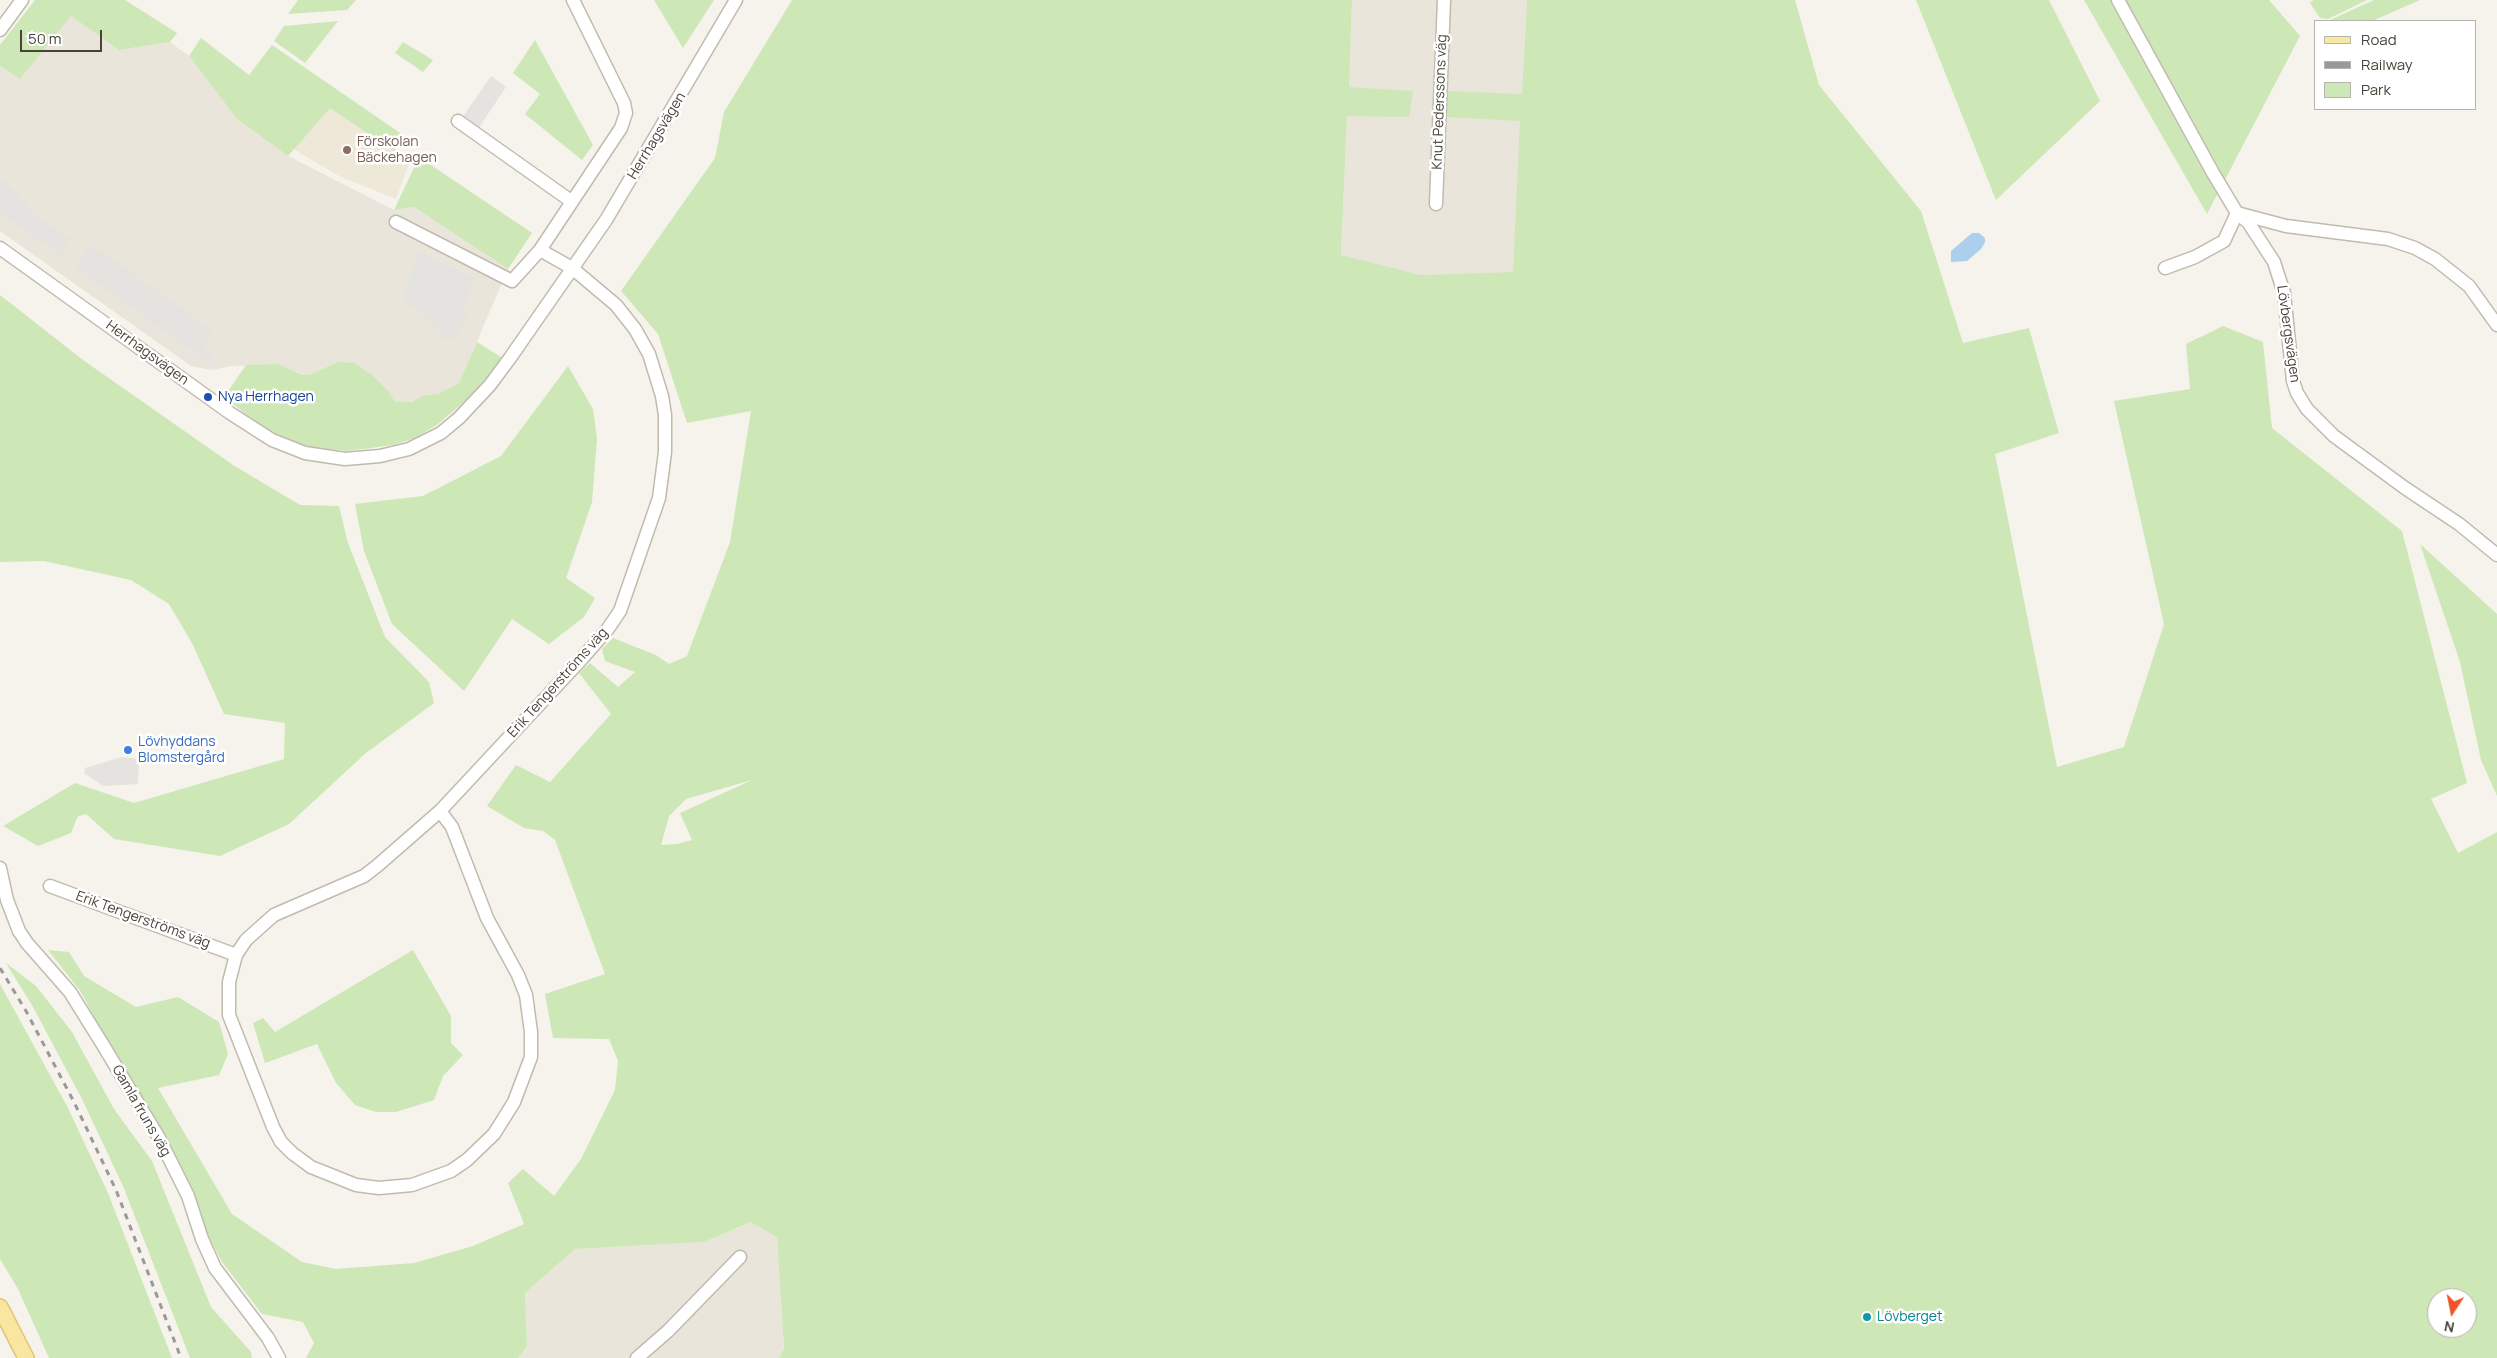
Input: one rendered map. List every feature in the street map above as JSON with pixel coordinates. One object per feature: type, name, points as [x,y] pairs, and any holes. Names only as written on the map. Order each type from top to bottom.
[{"type":"main road","points":[[0,1307],[26,1358]]},
{"type":"street","points":[[0,30],[22,0]]},
{"type":"street","points":[[396,222],[512,281],[540,250],[570,202],[621,128],[626,113],[624,102],[573,0]]},
{"type":"street","name":"Herrhagsvägen","points":[[0,248],[272,440],[305,453],[345,459],[380,456],[409,449],[450,426],[490,385],[586,251],[640,166],[736,0]]},
{"type":"street","name":"Knut Pederssons väg","points":[[1436,204],[1444,0]]},
{"type":"street","name":"Lövbergsvägen","points":[[2118,0],[2237,213],[2248,222],[2268,250],[2278,270],[2284,293],[2295,388],[2307,409],[2334,436],[2405,488],[2459,524],[2497,555]]},
{"type":"street","points":[[458,121],[570,202]]},
{"type":"street","points":[[2166,268],[2195,257],[2224,241],[2237,213],[2286,226],[2388,240],[2415,248],[2435,259],[2469,286],[2497,325]]},
{"type":"street","points":[[540,250],[572,268]]},
{"type":"street","name":"Erik Tengerströms väg","points":[[440,811],[452,828],[487,918],[518,975],[526,995],[530,1023],[531,1057],[514,1102],[494,1134],[468,1160],[431,1180],[412,1185],[379,1188],[356,1185],[311,1167],[281,1142],[273,1127],[231,1025],[228,999],[236,955],[246,940],[274,915],[364,876],[440,811],[607,630],[626,597],[652,523],[663,473],[666,431],[662,396],[655,368],[644,343],[626,315],[572,268]]},
{"type":"street","name":"Gamla fruns väg","points":[[0,868],[7,900],[19,932],[70,992],[103,1045],[159,1138],[184,1188],[202,1239],[216,1268],[268,1338],[279,1358]]},
{"type":"street","name":"Erik Tengerströms väg","points":[[50,886],[236,955]]},
{"type":"street","points":[[636,1358],[668,1331],[740,1257]]},
{"type":"shaded area","points":[[1352,0],[1527,0],[1513,273],[1421,275],[1341,256]]},
{"type":"shaded area","points":[[71,16],[119,50],[170,42],[189,56],[237,119],[288,156],[394,210],[414,207],[508,269],[459,383],[438,394],[401,404],[395,402],[390,393],[312,374],[302,375],[279,364],[231,366],[212,370],[191,366],[0,231],[0,66],[20,78]]},
{"type":"shaded area","points":[[491,76],[506,87],[478,129],[462,118]]},
{"type":"shaded area","name":"Förskolan Bäckehagen","points":[[319,100],[411,158],[396,199],[339,176],[283,143]]},
{"type":"shaded area","points":[[0,179],[10,186],[34,214],[70,239],[61,256],[0,212]]},
{"type":"shaded area","points":[[92,245],[214,331],[203,349],[215,358],[210,364],[75,267]]},
{"type":"shaded area","points":[[419,252],[476,278],[462,307],[468,312],[454,342],[442,337],[431,320],[402,300]]},
{"type":"shaded area","points":[[122,757],[139,759],[138,784],[103,786],[84,773],[85,768]]},
{"type":"shaded area","points":[[752,1222],[777,1237],[784,1350],[779,1358],[518,1358],[527,1346],[525,1293],[575,1249],[704,1242]]},
{"type":"green space","points":[[35,0],[125,0],[177,33],[170,42],[119,50],[71,16],[20,79],[0,66],[0,45]]},
{"type":"green space","points":[[298,0],[356,0],[347,10],[288,14]]},
{"type":"green space","points":[[654,0],[714,0],[683,48]]},
{"type":"green space","points":[[792,0],[1352,0],[1349,87],[1413,91],[1409,117],[1347,116],[1341,255],[1421,275],[1513,272],[1520,121],[1447,117],[1446,91],[1522,94],[1527,0],[1795,0],[1819,85],[1921,211],[1963,343],[2029,328],[2059,433],[1995,454],[2057,767],[2124,747],[2164,624],[2114,401],[2190,389],[2186,344],[2223,326],[2263,342],[2272,428],[2402,531],[2467,783],[2431,799],[2458,853],[2497,832],[2497,1358],[779,1358],[784,1349],[777,1237],[751,1222],[704,1242],[575,1249],[525,1293],[527,1346],[518,1358],[306,1358],[314,1343],[303,1322],[262,1314],[222,1262],[81,992],[48,950],[69,952],[84,976],[136,1007],[178,997],[219,1022],[228,1054],[219,1075],[158,1088],[232,1214],[302,1262],[336,1269],[414,1263],[473,1246],[524,1224],[508,1183],[523,1169],[554,1196],[581,1159],[615,1090],[618,1061],[609,1039],[553,1038],[545,994],[605,974],[555,840],[543,831],[524,828],[487,806],[516,765],[550,782],[611,714],[579,673],[590,663],[618,687],[635,672],[605,661],[602,649],[613,638],[656,655],[669,664],[687,656],[730,542],[751,411],[687,423],[658,334],[621,291],[715,158],[724,112]],"holes":[[[752,780],[680,813],[692,840],[677,844],[661,845],[669,816],[686,799]]]},
{"type":"green space","points":[[1916,0],[2049,0],[2100,101],[1996,200]]},
{"type":"green space","points":[[2084,0],[2269,0],[2300,36],[2207,214]]},
{"type":"green space","points":[[2313,0],[2367,0],[2328,19],[2320,18],[2310,3]]},
{"type":"green space","points":[[2374,0],[2420,0],[2374,20],[2330,20]]},
{"type":"green space","points":[[338,21],[305,63],[274,41],[284,26]]},
{"type":"green space","points":[[201,38],[249,75],[272,45],[403,135],[394,151],[330,108],[288,156],[237,119],[189,56]]},
{"type":"green space","points":[[535,40],[593,145],[582,160],[525,114],[540,94],[513,73]]},
{"type":"green space","points":[[403,42],[433,60],[423,72],[395,53]]},
{"type":"green space","points":[[419,157],[532,233],[508,269],[414,207],[394,210]]},
{"type":"green space","points":[[0,295],[83,360],[233,465],[300,505],[339,506],[348,543],[385,637],[429,682],[434,703],[366,753],[289,824],[220,856],[114,839],[86,814],[78,816],[71,833],[38,846],[3,826],[75,783],[134,803],[284,759],[285,723],[224,714],[193,645],[169,604],[131,580],[44,561],[0,562]]},
{"type":"green space","points":[[477,342],[504,359],[496,370],[472,395],[438,424],[415,438],[393,445],[348,451],[303,447],[269,432],[224,397],[246,365],[279,364],[302,375],[312,374],[338,362],[354,363],[372,375],[390,393],[395,402],[411,402],[423,396],[438,394],[459,383]]},
{"type":"green space","points":[[568,366],[593,409],[597,438],[592,502],[566,578],[595,598],[584,617],[549,644],[512,619],[464,691],[392,624],[364,551],[355,504],[423,496],[501,456]]},
{"type":"green space","points":[[2420,544],[2497,614],[2497,796],[2481,760],[2460,662]]},
{"type":"green space","points":[[413,950],[451,1016],[451,1043],[463,1055],[443,1076],[434,1100],[396,1112],[376,1112],[355,1105],[336,1083],[317,1044],[265,1063],[253,1023],[263,1018],[275,1032]]},
{"type":"green space","points":[[6,963],[36,986],[72,1032],[114,1109],[152,1161],[211,1307],[251,1352],[252,1358],[190,1358],[123,1186],[82,1099],[33,1007]]},
{"type":"green space","points":[[0,984],[67,1106],[108,1193],[172,1358],[49,1358],[18,1289],[0,1259]]},
{"type":"water","points":[[1972,233],[1979,233],[1985,238],[1981,249],[1967,261],[1951,262],[1951,251]]},
{"type":"railway","points":[[0,968],[26,1011],[74,1102],[116,1190],[181,1358]]},
{"type":"place","name":"Förskolan Bäckehagen","points":[[347,150]]},
{"type":"place","name":"Nya Herrhagen","points":[[208,397]]},
{"type":"place","name":"Lövhyddans Blomstergård","points":[[128,750]]},
{"type":"place","name":"Lövberget","points":[[1867,1317]]}]
